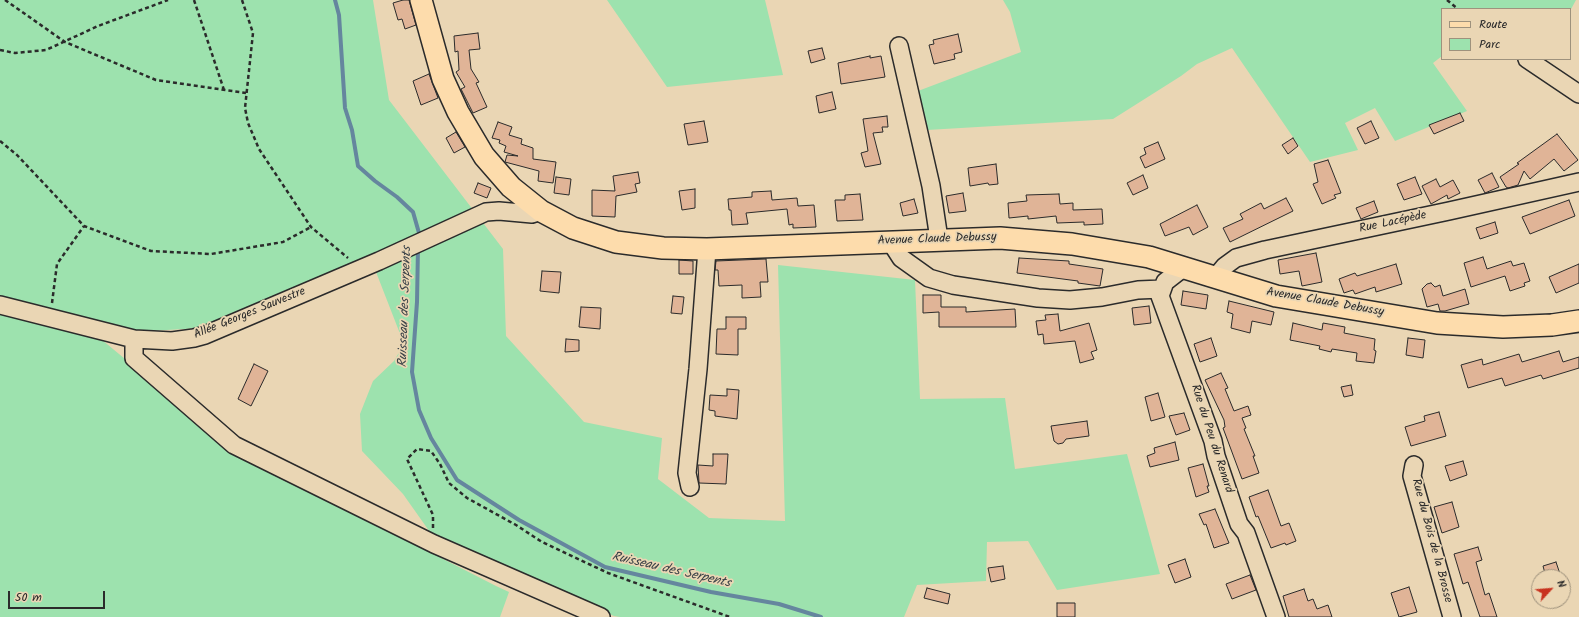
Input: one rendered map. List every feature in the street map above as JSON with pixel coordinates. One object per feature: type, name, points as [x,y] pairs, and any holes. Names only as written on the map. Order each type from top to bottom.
[{"type":"main road","name":"Avenue Claude Debussy","points":[[421,0],[443,79],[458,112],[484,156],[511,187],[541,211],[573,228],[616,242],[663,248],[707,249],[939,239],[1000,238],[1072,244],[1149,257],[1276,296],[1438,323],[1503,327],[1552,325],[1579,321]]},
{"type":"street","points":[[899,46],[930,186],[939,239]]},
{"type":"street","points":[[1528,60],[1579,94]]},
{"type":"street","name":"Rue Lacépède","points":[[1215,278],[1225,266],[1236,258],[1265,250],[1579,182]]},
{"type":"street","name":"Allée Georges Sauvestre","points":[[0,305],[134,339],[172,341],[205,335],[361,269],[486,212],[499,211],[532,214],[541,211]]},
{"type":"street","points":[[890,241],[901,258],[929,278],[953,285],[1038,298],[1070,300],[1102,297],[1138,290],[1162,289],[1165,282],[1183,268]]},
{"type":"street","points":[[690,487],[687,473],[698,369],[707,249]]},
{"type":"street","name":"Rue du Peu du Renard","points":[[1162,289],[1160,296],[1214,441],[1216,456],[1239,524],[1246,533],[1276,617]]},
{"type":"street","points":[[134,339],[134,358],[234,445],[434,544],[601,617]]},
{"type":"street","name":"Rue du Bois de la Brosse","points":[[1414,465],[1412,476],[1452,617]]},
{"type":"path","points":[[5,0],[65,42],[156,80],[246,93]]},
{"type":"path","points":[[0,50],[15,53],[46,50],[98,26],[168,0]]},
{"type":"path","points":[[194,0],[224,90]]},
{"type":"path","points":[[242,0],[253,33],[245,108],[248,123],[259,149],[311,228],[361,269]]},
{"type":"path","points":[[1446,0],[1457,8]]},
{"type":"path","points":[[0,141],[17,155],[84,226],[151,251],[211,254],[283,242],[311,228]]},
{"type":"path","points":[[50,318],[57,264],[84,226]]},
{"type":"path","points":[[434,544],[433,515],[407,459],[417,449],[430,451],[440,464],[449,483],[467,498],[516,525],[542,542],[608,573],[730,617]]},
{"type":"green space","points":[[0,0],[373,0],[389,100],[503,249],[506,336],[584,422],[662,438],[658,479],[709,518],[785,521],[778,265],[915,280],[920,399],[1005,398],[1015,469],[1127,454],[1160,574],[1057,590],[1028,541],[987,542],[986,581],[917,585],[904,617],[614,616],[432,535],[403,494],[362,451],[360,414],[373,381],[394,361],[404,344],[376,272],[369,258],[202,328],[131,332],[72,315],[242,456],[509,592],[500,617],[0,617]]},
{"type":"green space","points":[[607,0],[765,0],[783,75],[667,87]]},
{"type":"green space","points":[[1003,0],[1576,0],[1571,9],[1441,8],[1441,57],[1433,63],[1467,111],[1395,141],[1375,108],[1345,123],[1358,150],[1310,162],[1232,48],[1197,64],[1181,76],[1113,119],[927,130],[918,91],[1021,52],[1010,12]]},
{"type":"building","points":[[409,0],[416,25],[405,29],[402,19],[398,20],[393,3]]},
{"type":"building","points":[[478,33],[480,49],[469,50],[471,69],[479,82],[476,83],[487,107],[473,113],[461,89],[465,87],[456,72],[459,70],[458,51],[455,52],[454,36]]},
{"type":"building","points":[[958,34],[962,52],[954,54],[955,59],[934,64],[929,45],[934,44],[933,40]]},
{"type":"building","points":[[822,48],[825,59],[811,63],[808,51]]},
{"type":"building","points":[[870,56],[870,58],[881,56],[885,77],[841,84],[838,63]]},
{"type":"building","points":[[429,74],[438,98],[421,105],[413,81]]},
{"type":"building","points":[[832,92],[836,109],[819,113],[816,96]]},
{"type":"building","points":[[1460,113],[1464,121],[1434,134],[1429,125]]},
{"type":"building","points":[[887,116],[888,127],[882,127],[883,132],[873,133],[881,164],[865,167],[861,153],[868,151],[863,119]]},
{"type":"building","points":[[704,121],[708,142],[688,145],[684,124]]},
{"type":"building","points":[[1371,121],[1379,138],[1365,144],[1357,128]]},
{"type":"building","points":[[498,122],[512,127],[509,135],[522,139],[521,144],[533,148],[533,159],[556,162],[553,183],[538,181],[539,171],[505,162],[507,155],[518,156],[504,152],[506,146],[499,143],[500,140],[492,138]]},
{"type":"building","points":[[456,132],[465,147],[454,153],[446,138]]},
{"type":"building","points":[[1557,134],[1578,160],[1564,171],[1554,159],[1530,179],[1524,171],[1518,185],[1508,188],[1506,187],[1500,177]]},
{"type":"building","points":[[1293,138],[1298,146],[1288,154],[1282,145]]},
{"type":"building","points":[[1158,142],[1165,159],[1145,168],[1140,157],[1146,154],[1144,148]]},
{"type":"building","points":[[1328,160],[1341,193],[1334,195],[1336,198],[1322,204],[1313,184],[1318,182],[1314,164]]},
{"type":"building","points":[[996,164],[998,184],[989,185],[988,183],[970,186],[968,168]]},
{"type":"building","points":[[638,172],[640,183],[635,184],[637,192],[616,196],[615,217],[592,216],[592,190],[615,191],[613,176]]},
{"type":"building","points":[[1492,173],[1499,187],[1485,193],[1478,180]]},
{"type":"building","points":[[1143,175],[1148,188],[1133,195],[1127,183]]},
{"type":"building","points":[[556,177],[571,179],[569,195],[554,193]]},
{"type":"building","points":[[1415,177],[1422,194],[1404,200],[1397,184]]},
{"type":"building","points":[[1436,179],[1440,187],[1453,180],[1460,193],[1448,199],[1447,195],[1431,204],[1422,186]]},
{"type":"building","points":[[478,183],[491,188],[487,198],[474,193]]},
{"type":"building","points":[[695,189],[695,208],[682,210],[679,191]]},
{"type":"building","points":[[771,191],[772,200],[797,198],[798,206],[814,205],[816,227],[793,228],[793,224],[789,225],[787,209],[746,213],[748,224],[732,225],[731,210],[729,210],[728,199],[752,197],[752,192]]},
{"type":"building","points":[[963,193],[966,211],[949,213],[946,196]]},
{"type":"building","points":[[860,194],[863,220],[837,221],[835,200],[845,200],[845,195]]},
{"type":"building","points":[[1059,194],[1060,204],[1073,203],[1073,210],[1102,209],[1103,224],[1084,225],[1084,222],[1057,223],[1056,216],[1028,219],[1028,216],[1009,218],[1008,203],[1027,201],[1026,195]]},
{"type":"building","points":[[1286,198],[1293,211],[1230,242],[1223,228],[1243,219],[1240,214],[1261,203],[1264,209]]},
{"type":"building","points":[[914,199],[918,213],[903,216],[900,203]]},
{"type":"building","points":[[1569,200],[1575,216],[1530,234],[1522,217]]},
{"type":"building","points":[[1374,201],[1378,212],[1361,219],[1356,208]]},
{"type":"building","points":[[1197,205],[1208,227],[1193,235],[1189,227],[1165,236],[1160,224]]},
{"type":"building","points":[[1495,222],[1498,233],[1480,239],[1476,228]]},
{"type":"building","points":[[1316,253],[1322,282],[1302,286],[1299,271],[1280,274],[1278,260]]},
{"type":"building","points":[[1483,257],[1487,269],[1511,261],[1513,266],[1524,263],[1530,281],[1524,283],[1525,286],[1510,291],[1505,276],[1471,287],[1464,263]]},
{"type":"building","points":[[1019,258],[1069,261],[1069,264],[1103,269],[1100,286],[1078,283],[1078,281],[1017,273]]},
{"type":"building","points":[[766,259],[768,282],[760,282],[761,297],[742,298],[742,285],[719,286],[718,270],[715,270],[716,261]]},
{"type":"building","points":[[679,260],[693,261],[693,274],[679,274]]},
{"type":"building","points":[[1396,264],[1402,284],[1376,292],[1375,287],[1355,294],[1353,290],[1344,293],[1339,279],[1355,273],[1357,276]]},
{"type":"building","points":[[1579,264],[1579,283],[1556,293],[1549,277]]},
{"type":"building","points":[[542,271],[561,272],[559,293],[540,291]]},
{"type":"building","points":[[1431,283],[1435,287],[1440,285],[1443,296],[1465,289],[1469,304],[1445,311],[1440,311],[1438,304],[1427,307],[1422,289],[1427,284]]},
{"type":"building","points":[[1183,291],[1208,295],[1206,309],[1181,305]]},
{"type":"building","points":[[923,295],[941,295],[941,307],[966,307],[966,312],[1015,309],[1016,327],[939,327],[939,312],[923,313]]},
{"type":"building","points":[[673,296],[684,297],[682,314],[671,313]]},
{"type":"building","points":[[1229,301],[1274,312],[1271,325],[1252,321],[1250,333],[1231,328],[1233,314],[1227,312]]},
{"type":"building","points":[[1149,306],[1151,323],[1134,325],[1132,308]]},
{"type":"building","points":[[581,307],[601,308],[600,329],[579,327]]},
{"type":"building","points":[[1058,314],[1060,331],[1089,323],[1097,350],[1091,352],[1094,359],[1080,363],[1075,341],[1044,344],[1043,334],[1038,335],[1036,321],[1046,320],[1045,315]]},
{"type":"building","points":[[726,317],[746,317],[746,329],[738,329],[738,355],[716,354],[717,329],[726,329]]},
{"type":"building","points":[[1293,323],[1322,330],[1323,323],[1345,327],[1344,333],[1375,339],[1374,350],[1376,351],[1374,363],[1356,361],[1357,353],[1332,349],[1331,352],[1319,349],[1320,346],[1290,340]]},
{"type":"building","points":[[1211,338],[1217,356],[1200,362],[1194,344]]},
{"type":"building","points":[[1408,338],[1425,340],[1423,358],[1406,355]]},
{"type":"building","points":[[566,339],[579,340],[579,351],[565,352]]},
{"type":"building","points":[[1559,351],[1563,362],[1579,357],[1579,368],[1543,379],[1541,375],[1505,386],[1502,378],[1468,388],[1461,365],[1482,359],[1483,365],[1519,354],[1522,362]]},
{"type":"building","points":[[254,364],[268,371],[251,406],[238,399]]},
{"type":"building","points":[[1221,373],[1228,388],[1225,389],[1234,411],[1248,406],[1251,415],[1242,418],[1246,428],[1244,429],[1255,456],[1253,456],[1259,473],[1242,479],[1223,428],[1225,427],[1224,420],[1205,380]]},
{"type":"building","points":[[1351,385],[1353,395],[1344,397],[1341,387]]},
{"type":"building","points":[[727,389],[739,390],[737,419],[715,416],[715,411],[709,410],[710,395],[727,396]]},
{"type":"building","points":[[1158,393],[1165,417],[1151,421],[1145,397]]},
{"type":"building","points":[[1439,412],[1446,436],[1411,446],[1405,427],[1425,421],[1424,416]]},
{"type":"building","points":[[1184,413],[1190,430],[1176,435],[1169,416]]},
{"type":"building","points":[[1087,421],[1089,436],[1066,439],[1063,443],[1058,444],[1054,441],[1051,426]]},
{"type":"building","points":[[1175,442],[1179,460],[1150,467],[1147,456],[1155,453],[1154,448]]},
{"type":"building","points":[[713,454],[728,454],[726,484],[699,483],[698,465],[713,466]]},
{"type":"building","points":[[1463,461],[1467,475],[1450,481],[1445,466]]},
{"type":"building","points":[[1203,464],[1209,486],[1207,486],[1209,492],[1196,497],[1188,468]]},
{"type":"building","points":[[1268,490],[1281,526],[1289,523],[1296,541],[1271,548],[1258,516],[1256,517],[1249,497]]},
{"type":"building","points":[[1452,502],[1459,527],[1442,533],[1434,507]]},
{"type":"building","points":[[1215,509],[1229,543],[1214,548],[1206,524],[1204,525],[1199,514]]},
{"type":"building","points":[[1478,547],[1482,560],[1476,562],[1485,595],[1489,593],[1497,617],[1480,617],[1468,582],[1463,584],[1454,554]]},
{"type":"building","points":[[1185,559],[1191,577],[1175,583],[1168,565]]},
{"type":"building","points":[[1556,562],[1558,569],[1544,569],[1543,566]]},
{"type":"building","points":[[1003,566],[1005,579],[991,582],[988,568]]},
{"type":"building","points":[[1250,575],[1256,590],[1232,599],[1226,584]]},
{"type":"building","points":[[1409,587],[1417,612],[1399,617],[1391,593]]},
{"type":"building","points":[[927,588],[950,594],[948,604],[924,598]]},
{"type":"building","points":[[1304,589],[1308,601],[1313,599],[1317,609],[1328,605],[1332,617],[1289,617],[1283,596]]},
{"type":"building","points":[[1057,603],[1075,603],[1075,617],[1057,617]]},
{"type":"waterway","name":"Ruisseau des Serpents","points":[[335,0],[339,15],[345,108],[352,130],[358,166],[397,197],[413,212],[419,238]]},
{"type":"waterway","name":"Ruisseau des Serpents","points":[[418,247],[417,302],[412,372],[419,410],[431,438],[457,480],[519,520],[605,567],[711,592],[779,604],[821,617]]}]
